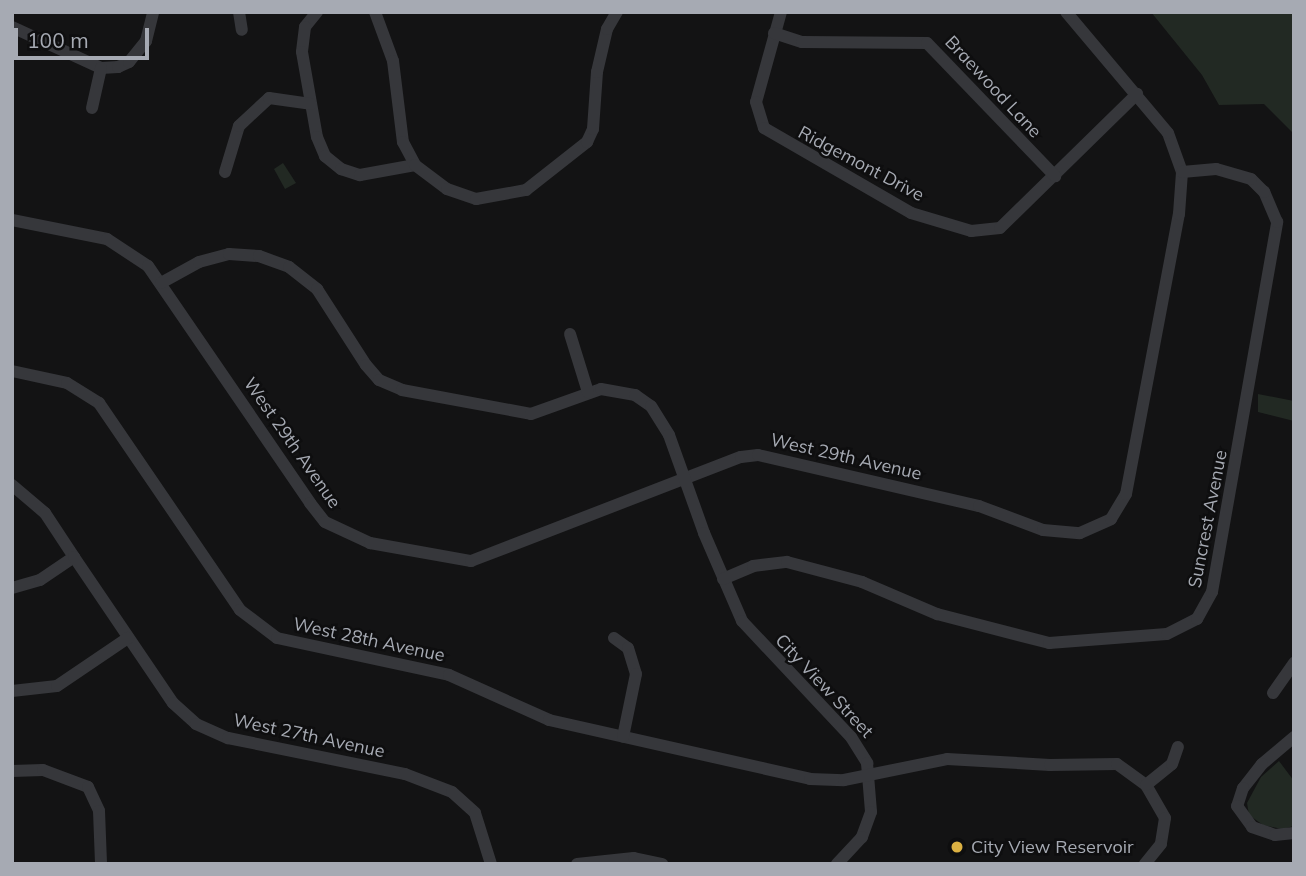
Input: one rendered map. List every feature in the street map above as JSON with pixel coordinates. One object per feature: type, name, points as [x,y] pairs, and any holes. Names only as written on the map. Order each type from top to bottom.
[{"type":"street","points":[[12,27],[101,68],[129,62],[146,41],[153,12]]},
{"type":"street","points":[[239,12],[242,30]]},
{"type":"street","points":[[317,12],[302,40],[311,104],[325,156],[341,169],[360,175],[415,164]]},
{"type":"street","points":[[374,12],[393,61],[403,142],[415,164],[447,189],[476,199],[510,196],[537,184],[579,151],[593,129],[597,72],[607,29],[617,12]]},
{"type":"street","name":"Ridgemont Drive","points":[[781,12],[756,102],[764,128],[904,209],[971,232],[989,232],[1000,228],[1137,94]]},
{"type":"street","name":"West 29th Avenue","points":[[12,220],[107,239],[131,251],[161,283],[310,503],[325,522],[346,536],[452,561],[471,561],[741,457],[758,455],[969,504],[1043,530],[1062,534],[1096,528],[1111,519],[1126,494],[1179,214],[1182,172],[1168,133],[1066,12]]},
{"type":"street","name":"Braewood Lane","points":[[774,33],[803,42],[927,43],[1055,176]]},
{"type":"street","points":[[92,107],[101,68]]},
{"type":"street","points":[[225,172],[239,126],[268,98],[311,104]]},
{"type":"street","name":"Suncrest Avenue","points":[[723,579],[753,566],[788,562],[862,582],[937,614],[1049,643],[1167,634],[1197,620],[1212,592],[1278,222],[1265,192],[1251,179],[1216,169],[1182,172]]},
{"type":"street","points":[[161,283],[199,262],[229,254],[259,256],[289,267],[317,289],[366,365],[379,380],[402,390],[531,414],[588,392],[570,334]]},
{"type":"street","name":"West 28th Avenue","points":[[12,371],[66,383],[99,403],[234,601],[262,631],[286,640],[449,675],[530,713],[810,779],[844,780],[947,759],[1050,765],[1102,761],[1130,770],[1146,785]]},
{"type":"street","name":"City View Street","points":[[588,392],[617,390],[651,406],[669,435],[704,533],[742,621],[851,737],[869,774],[873,799],[867,824],[855,847],[838,863]]},
{"type":"street","name":"West 27th Avenue","points":[[12,485],[46,513],[173,703],[211,732],[405,774],[452,792],[475,813],[491,864]]},
{"type":"street","points":[[12,588],[40,580],[74,557]]},
{"type":"street","points":[[12,691],[57,686],[128,638]]},
{"type":"street","points":[[614,638],[628,648],[636,674],[623,737]]},
{"type":"street","points":[[1273,693],[1294,663]]},
{"type":"street","points":[[1294,737],[1262,764],[1243,788],[1237,806],[1252,827],[1275,835],[1294,833]]},
{"type":"street","points":[[1145,864],[1161,845],[1165,818],[1146,785],[1172,764],[1178,747]]},
{"type":"street","points":[[12,771],[43,769],[88,787],[99,811],[101,864]]},
{"type":"street","points":[[577,864],[612,861],[662,864]]},
{"type":"shaded area","points":[[1151,12],[1294,12],[1294,134],[1264,104],[1219,105],[1202,75]]},
{"type":"shaded area","points":[[283,163],[296,183],[285,189],[274,169]]},
{"type":"shaded area","points":[[1258,394],[1294,401],[1294,421],[1258,412]]},
{"type":"shaded area","points":[[1279,761],[1294,781],[1294,826],[1282,829],[1263,825],[1249,815],[1247,803],[1261,777]]},
{"type":"place","name":"City View Reservoir","points":[[957,847]]}]
